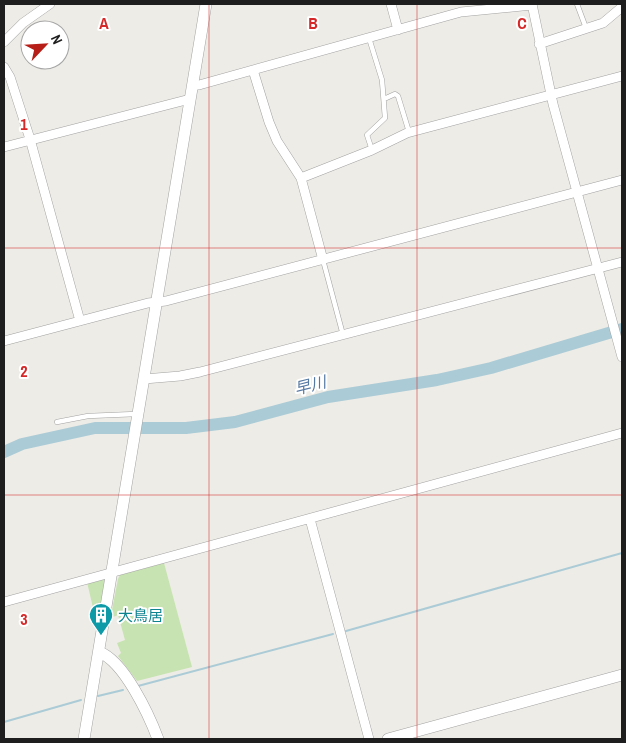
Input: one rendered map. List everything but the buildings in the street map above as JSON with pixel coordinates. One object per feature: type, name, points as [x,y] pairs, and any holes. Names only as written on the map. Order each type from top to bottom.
[{"type":"street","points":[[4,42],[24,23],[50,4]]},
{"type":"street","points":[[84,739],[206,4]]},
{"type":"street","points":[[392,4],[398,30]]},
{"type":"street","points":[[193,85],[199,85],[462,12],[532,4],[551,96],[622,357]]},
{"type":"street","points":[[539,44],[606,21],[622,7]]},
{"type":"street","points":[[4,67],[10,77],[30,139],[80,321]]},
{"type":"street","points":[[253,70],[277,141],[301,178],[322,260]]},
{"type":"street","points":[[301,178],[372,150],[409,132],[622,76]]},
{"type":"street","points":[[4,147],[190,99]]},
{"type":"street","points":[[4,341],[148,303],[166,301],[622,180]]},
{"type":"street","points":[[144,378],[190,374],[622,262]]},
{"type":"street","points":[[4,602],[622,433]]},
{"type":"street","points":[[310,519],[369,739]]},
{"type":"street","points":[[99,652],[108,656],[128,681],[145,709],[158,739]]},
{"type":"street","points":[[388,739],[622,675]]},
{"type":"lane","points":[[578,4],[586,28]]},
{"type":"lane","points":[[369,38],[382,80],[385,118],[367,135],[372,150]]},
{"type":"lane","points":[[384,99],[395,94],[398,96],[409,132]]},
{"type":"lane","points":[[322,260],[342,335]]},
{"type":"lane","points":[[57,422],[88,416],[138,415]]},
{"type":"green space","points":[[164,563],[192,667],[137,681],[118,656],[121,653],[117,643],[125,640],[118,615],[113,617],[111,615],[118,579],[120,575]]},
{"type":"green space","points":[[106,578],[98,625],[97,625],[87,582]]},
{"type":"waterway","name":"早川","points":[[4,452],[22,444],[95,428],[186,428],[235,422],[328,397],[437,380],[491,368],[622,329]]},
{"type":"waterway","points":[[346,631],[622,553]]},
{"type":"waterway","points":[[138,686],[333,634]]},
{"type":"waterway","points":[[98,696],[123,690]]},
{"type":"waterway","points":[[4,722],[81,700]]},
{"type":"place","name":"大鳥居","points":[[101,636]]}]
